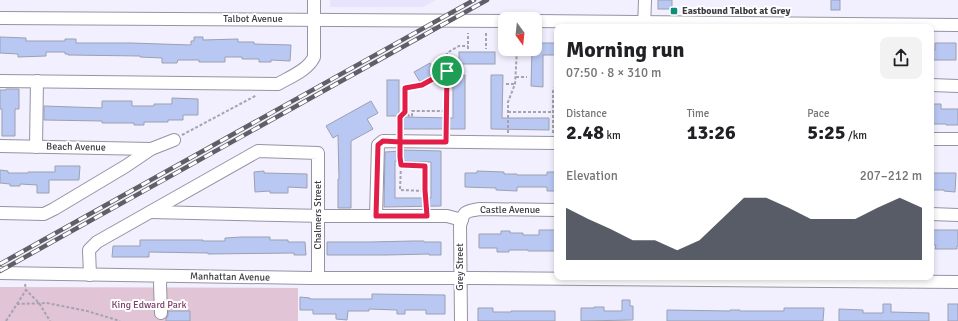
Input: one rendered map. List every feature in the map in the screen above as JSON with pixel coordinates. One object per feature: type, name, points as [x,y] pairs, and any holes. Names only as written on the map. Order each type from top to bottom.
[{"type":"street","points":[[0,81],[278,84],[312,63],[315,51],[314,0]]},
{"type":"street","points":[[644,24],[645,0]]},
{"type":"street","name":"Talbot Avenue","points":[[0,18],[498,21]]},
{"type":"street","points":[[542,21],[617,24]]},
{"type":"street","points":[[934,25],[958,25]]},
{"type":"street","points":[[36,147],[37,81]]},
{"type":"street","points":[[934,85],[958,86]]},
{"type":"street","points":[[934,139],[958,139]]},
{"type":"street","points":[[0,213],[44,214],[119,170],[151,149],[174,140]]},
{"type":"street","points":[[376,216],[378,145],[383,141],[554,143]]},
{"type":"street","name":"Beach Avenue","points":[[0,146],[151,149]]},
{"type":"street","name":"Chalmers Street","points":[[151,212],[258,151],[318,152],[318,278]]},
{"type":"street","name":"Castle Avenue","points":[[463,217],[470,211],[480,210],[554,210]]},
{"type":"street","points":[[90,275],[89,250],[97,242],[151,212],[318,216],[463,217]]},
{"type":"street","points":[[934,214],[958,215]]},
{"type":"street","name":"Grey Street","points":[[461,321],[460,226],[463,217]]},
{"type":"street","name":"Manhattan Avenue","points":[[0,273],[318,278],[554,279]]},
{"type":"street","points":[[161,276],[161,313]]},
{"type":"street","name":"Manhattan Avenue","points":[[716,280],[958,282]]},
{"type":"path","points":[[446,142],[447,53],[459,46],[468,47],[468,33]]},
{"type":"path","points":[[486,33],[486,49]]},
{"type":"path","points":[[508,142],[508,102],[515,84],[517,56]]},
{"type":"path","points":[[425,190],[400,190],[400,117],[405,112],[405,88],[422,85],[447,71]]},
{"type":"path","points":[[516,77],[527,77]]},
{"type":"path","points":[[506,84],[515,84]]},
{"type":"path","points":[[554,89],[554,128]]},
{"type":"path","points":[[174,140],[258,94]]},
{"type":"path","points":[[405,110],[410,116],[412,116],[412,111],[446,111]]},
{"type":"path","points":[[508,112],[553,112]]},
{"type":"path","points":[[401,165],[425,166],[427,216]]},
{"type":"path","points":[[25,283],[26,290],[39,303],[50,321]]},
{"type":"path","points":[[6,321],[26,290]]},
{"type":"path","points":[[17,304],[47,303],[87,311],[120,321]]},
{"type":"shaded area","points":[[330,0],[436,0],[423,7],[330,7]]},
{"type":"green space","name":"King Edward Park","points":[[0,287],[298,288],[298,321],[0,321]]},
{"type":"building","points":[[658,0],[672,0],[672,9],[658,9]]},
{"type":"building","points":[[831,0],[840,0],[840,10],[831,10]]},
{"type":"building","points":[[0,37],[26,38],[26,41],[65,41],[65,39],[76,39],[76,43],[191,45],[191,41],[194,41],[194,37],[203,37],[203,40],[238,39],[238,42],[254,42],[254,44],[291,45],[290,61],[271,60],[271,62],[259,62],[259,59],[225,57],[225,62],[178,60],[177,63],[162,63],[162,58],[140,56],[68,55],[65,54],[65,52],[46,52],[46,56],[18,57],[18,54],[0,53]]},
{"type":"building","points":[[542,43],[554,43],[554,55],[543,55],[543,87],[531,86],[532,56],[542,56]]},
{"type":"building","points":[[935,43],[956,43],[956,60],[934,60]]},
{"type":"building","points":[[459,52],[495,52],[495,64],[459,64]]},
{"type":"building","points":[[430,63],[436,73],[420,82],[414,72]]},
{"type":"building","points":[[453,74],[465,75],[465,129],[403,129],[403,117],[453,118]]},
{"type":"building","points":[[491,75],[503,75],[502,118],[549,118],[549,130],[491,129]]},
{"type":"building","points":[[387,80],[399,80],[399,116],[387,116]]},
{"type":"building","points":[[19,89],[19,109],[15,109],[15,136],[2,136],[0,90]]},
{"type":"building","points":[[172,98],[198,99],[198,115],[183,115],[183,120],[168,120],[168,122],[144,122],[144,125],[134,125],[134,123],[102,123],[102,121],[44,120],[44,106],[102,108],[102,101],[132,101],[132,106],[154,106],[154,104],[172,104]]},
{"type":"building","points":[[371,101],[378,113],[367,119],[373,129],[351,141],[351,208],[338,208],[338,135],[333,138],[326,126]]},
{"type":"building","points":[[934,104],[941,104],[941,109],[958,109],[958,125],[934,124]]},
{"type":"building","points":[[441,151],[441,206],[384,207],[385,152]],"holes":[[[395,161],[431,162],[431,198],[395,198]]]},
{"type":"building","points":[[55,166],[80,166],[79,180],[49,180],[49,193],[37,193],[37,185],[20,184],[20,186],[10,186],[10,184],[0,183],[0,170],[8,171],[8,173],[55,172]]},
{"type":"building","points":[[264,171],[264,173],[307,174],[307,188],[288,187],[288,193],[270,193],[270,191],[255,192],[254,172]]},
{"type":"building","points":[[477,171],[504,172],[504,174],[517,175],[547,175],[547,172],[554,172],[554,191],[547,191],[547,187],[517,187],[517,191],[496,190],[496,188],[465,187],[465,173],[477,173]]},
{"type":"building","points":[[934,173],[956,173],[955,192],[934,190]]},
{"type":"building","points":[[539,230],[554,230],[554,251],[509,250],[509,252],[497,252],[497,248],[479,248],[479,234],[501,234],[501,231],[510,231],[510,233],[523,233],[523,235],[539,235]]},
{"type":"building","points":[[934,230],[958,230],[957,249],[935,249],[936,245],[934,245]]},
{"type":"building","points":[[270,237],[270,240],[305,242],[306,255],[294,255],[294,253],[208,254],[149,252],[149,257],[112,257],[113,246],[140,246],[140,240],[225,241],[225,238]]},
{"type":"building","points":[[327,242],[441,242],[441,255],[327,255]]},
{"type":"building","points":[[372,294],[445,295],[445,314],[426,314],[426,310],[405,310],[405,314],[397,314],[397,310],[369,309],[369,311],[348,311],[347,320],[336,319],[336,314],[313,314],[313,310],[300,310],[300,297],[310,299],[372,299]]},
{"type":"building","points":[[622,300],[630,300],[630,306],[633,306],[633,320],[581,321],[581,308],[604,307],[604,311],[622,311]]},
{"type":"building","points":[[883,304],[891,304],[891,312],[929,313],[929,321],[839,321],[839,309],[863,310],[863,313],[883,313]]},
{"type":"building","points":[[948,304],[958,304],[958,321],[948,321]]},
{"type":"building","points":[[478,308],[493,308],[493,312],[555,311],[555,321],[478,321]]},
{"type":"building","points":[[784,308],[824,308],[823,321],[667,321],[667,310],[784,311]]},
{"type":"building","points":[[168,311],[190,311],[190,321],[166,321]]},
{"type":"railway","points":[[0,264],[474,0]]},
{"type":"railway","points":[[0,271],[487,0]]},
{"type":"place","name":"Eastbound Talbot at Grey","points":[[674,11]]},
{"type":"route","points":[[447,71],[422,85],[405,88],[405,112],[400,117],[400,142],[383,141],[378,145],[376,216],[427,216],[425,166],[401,165],[400,142],[446,142],[447,71]]}]
